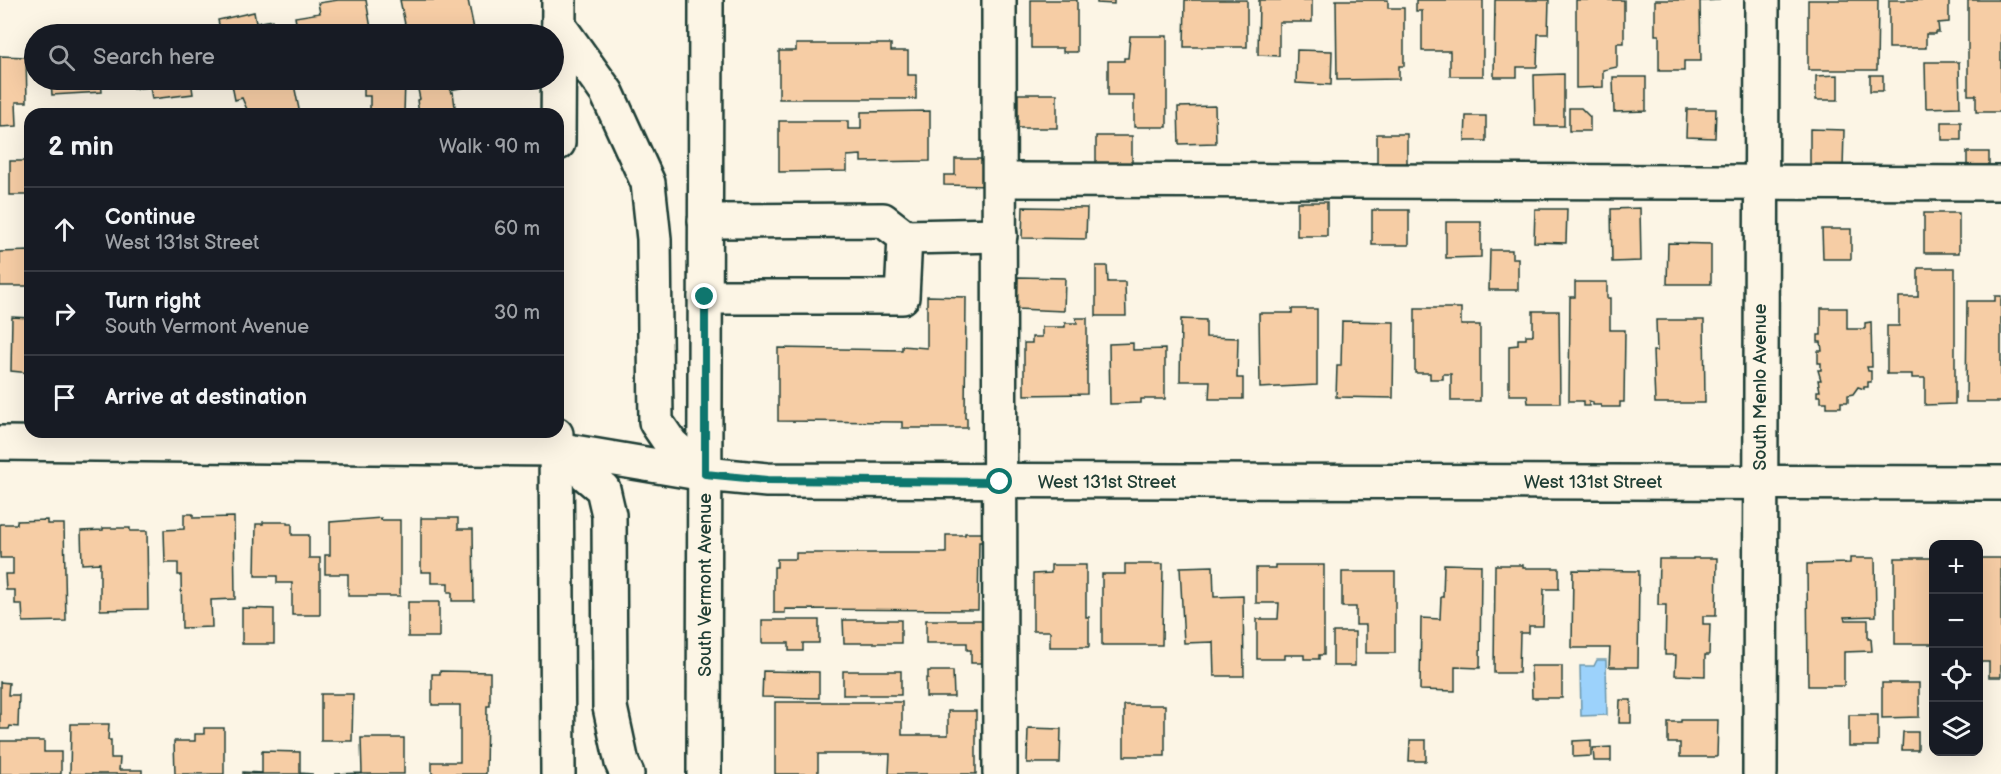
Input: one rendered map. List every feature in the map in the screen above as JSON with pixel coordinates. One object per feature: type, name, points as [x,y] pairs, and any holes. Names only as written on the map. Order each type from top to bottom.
[{"type":"street","name":"South Vermont Avenue","points":[[704,774],[706,0]]},
{"type":"street","points":[[999,0],[1000,774]]},
{"type":"street","name":"South Menlo Avenue","points":[[1760,774],[1762,0]]},
{"type":"street","points":[[559,13],[607,93],[648,183],[654,239],[656,422],[671,444],[705,474]]},
{"type":"street","points":[[558,90],[558,108]]},
{"type":"street","points":[[1000,180],[2001,183]]},
{"type":"street","points":[[705,221],[883,220],[904,237],[1000,235]]},
{"type":"street","points":[[705,297],[902,297],[904,237]]},
{"type":"street","points":[[556,441],[558,774]]},
{"type":"street","points":[[556,441],[603,489],[609,515],[610,707],[622,762],[627,774]]},
{"type":"street","name":"West 131st Street","points":[[0,443],[556,441],[705,474],[767,480],[2001,483]]},
{"type":"water","points":[[1597,660],[1606,660],[1607,715],[1581,716],[1580,666],[1594,666]]},
{"type":"building","points":[[366,0],[370,24],[296,24],[295,17],[320,13],[318,3]]},
{"type":"building","points":[[400,0],[468,0],[473,24],[405,24]]},
{"type":"building","points":[[1031,0],[1077,0],[1077,52],[1063,52],[1063,48],[1031,48]]},
{"type":"building","points":[[1097,0],[1114,0],[1114,4],[1097,3]]},
{"type":"building","points":[[1185,0],[1247,0],[1247,47],[1184,47]]},
{"type":"building","points":[[1259,0],[1312,0],[1312,22],[1279,22],[1279,56],[1258,55]]},
{"type":"building","points":[[1336,0],[1388,0],[1388,8],[1404,8],[1404,66],[1399,66],[1399,79],[1337,80]]},
{"type":"building","points":[[1416,0],[1483,0],[1483,76],[1450,76],[1450,51],[1422,51],[1422,11],[1416,11]]},
{"type":"building","points":[[1495,0],[1549,0],[1548,34],[1538,34],[1537,67],[1517,67],[1517,77],[1494,77]]},
{"type":"building","points":[[1576,0],[1624,0],[1624,43],[1617,43],[1617,67],[1603,70],[1603,87],[1576,88]]},
{"type":"building","points":[[1655,0],[1720,0],[1700,1],[1701,61],[1684,61],[1684,71],[1659,71],[1659,35],[1655,35]]},
{"type":"building","points":[[1808,0],[1878,0],[1877,70],[1808,70]]},
{"type":"building","points":[[1889,0],[1949,0],[1949,22],[1938,23],[1939,32],[1926,34],[1926,48],[1889,48]]},
{"type":"building","points":[[1968,0],[2001,0],[2001,112],[1976,112],[1976,95],[1968,95]]},
{"type":"building","points":[[254,12],[256,23],[272,20],[273,24],[219,24],[218,20]]},
{"type":"building","points":[[1130,36],[1167,36],[1167,127],[1134,127],[1134,95],[1108,95],[1108,61],[1124,61],[1124,58],[1128,58]]},
{"type":"building","points":[[796,44],[891,44],[891,51],[908,51],[908,75],[916,75],[916,99],[779,99],[779,51],[796,51]]},
{"type":"building","points":[[1297,50],[1332,51],[1331,85],[1296,83]]},
{"type":"building","points":[[0,56],[24,57],[24,90],[27,90],[27,102],[16,102],[17,126],[0,127]]},
{"type":"building","points":[[1925,62],[1959,62],[1960,107],[1926,108]]},
{"type":"building","points":[[1564,74],[1564,126],[1535,126],[1534,75]]},
{"type":"building","points":[[1838,75],[1838,100],[1816,100],[1816,76]]},
{"type":"building","points":[[1870,75],[1883,75],[1883,91],[1870,91]]},
{"type":"building","points":[[1613,77],[1646,77],[1646,111],[1614,112]]},
{"type":"building","points":[[52,90],[102,90],[102,92],[52,95]]},
{"type":"building","points":[[150,90],[192,90],[193,94],[152,99]]},
{"type":"building","points":[[233,90],[295,90],[299,108],[246,108],[242,98],[235,100]]},
{"type":"building","points":[[364,90],[405,90],[404,108],[370,108],[370,96],[364,96]]},
{"type":"building","points":[[418,90],[450,90],[451,93],[453,92],[455,108],[418,108],[417,100],[420,99]]},
{"type":"building","points":[[1018,94],[1057,94],[1057,128],[1018,128]]},
{"type":"building","points":[[1215,106],[1216,143],[1179,144],[1178,107]]},
{"type":"building","points":[[1569,108],[1581,108],[1590,117],[1590,131],[1569,131]]},
{"type":"building","points":[[1687,109],[1716,109],[1715,138],[1686,137]]},
{"type":"building","points":[[930,111],[930,161],[861,162],[861,155],[847,156],[847,171],[779,172],[779,121],[848,121],[848,129],[861,129],[861,112]]},
{"type":"building","points":[[1466,116],[1486,116],[1486,141],[1465,141]]},
{"type":"building","points":[[1942,122],[1961,122],[1961,140],[1942,140]]},
{"type":"building","points":[[1810,129],[1844,130],[1843,170],[1810,169]]},
{"type":"building","points":[[1377,134],[1407,134],[1407,167],[1377,166]]},
{"type":"building","points":[[1096,136],[1132,136],[1132,169],[1096,169]]},
{"type":"building","points":[[1967,152],[1989,152],[1989,169],[1967,170]]},
{"type":"building","points":[[955,159],[991,159],[991,186],[944,185],[944,175],[955,175]]},
{"type":"building","points":[[10,161],[24,161],[24,195],[10,195]]},
{"type":"building","points":[[1297,202],[1327,202],[1327,236],[1297,236]]},
{"type":"building","points":[[1023,207],[1087,208],[1086,239],[1022,238]]},
{"type":"building","points":[[1640,208],[1641,261],[1612,262],[1611,209]]},
{"type":"building","points":[[1535,209],[1567,209],[1566,243],[1534,242]]},
{"type":"building","points":[[1372,210],[1409,210],[1409,245],[1372,245]]},
{"type":"building","points":[[1924,213],[1959,213],[1959,253],[1924,253]]},
{"type":"building","points":[[1446,222],[1481,222],[1481,257],[1446,258]]},
{"type":"building","points":[[1822,229],[1851,229],[1851,259],[1823,259]]},
{"type":"building","points":[[1668,243],[1711,244],[1711,284],[1667,284]]},
{"type":"building","points":[[1490,250],[1512,250],[1512,258],[1518,258],[1518,290],[1489,290]]},
{"type":"building","points":[[24,251],[24,286],[0,286],[0,252]]},
{"type":"building","points":[[1096,266],[1107,266],[1108,282],[1125,282],[1126,316],[1096,316]]},
{"type":"building","points":[[1918,268],[1955,268],[1955,404],[1925,405],[1925,378],[1912,378],[1912,374],[1887,374],[1887,326],[1899,326],[1899,297],[1918,297]]},
{"type":"building","points":[[1018,277],[1065,278],[1064,311],[1017,309]]},
{"type":"building","points":[[1575,282],[1607,282],[1607,298],[1610,298],[1610,330],[1625,330],[1624,402],[1620,402],[1620,407],[1601,407],[1589,401],[1589,406],[1583,406],[1583,401],[1569,401],[1570,297],[1575,297]]},
{"type":"building","points":[[927,296],[966,297],[965,418],[967,418],[967,428],[902,428],[902,422],[778,421],[778,348],[902,350],[902,346],[927,348]]},
{"type":"building","points":[[1995,296],[2001,296],[2001,402],[1966,402],[1967,301],[1995,301]]},
{"type":"building","points":[[1415,308],[1461,308],[1461,325],[1480,325],[1480,401],[1451,401],[1451,374],[1443,374],[1443,379],[1430,379],[1430,373],[1415,373]]},
{"type":"building","points":[[1821,308],[1847,308],[1847,329],[1865,329],[1865,323],[1871,322],[1872,367],[1867,367],[1868,371],[1871,371],[1871,382],[1868,382],[1868,387],[1864,389],[1858,387],[1853,394],[1848,395],[1848,402],[1841,402],[1841,407],[1827,407],[1827,402],[1821,402],[1821,396],[1817,396],[1817,391],[1820,391],[1818,380],[1821,380],[1818,370],[1821,370],[1821,363],[1818,363],[1818,351],[1822,351],[1818,335],[1821,335]]},
{"type":"building","points":[[1292,309],[1317,309],[1317,385],[1260,388],[1259,313],[1292,313]]},
{"type":"building","points":[[1533,311],[1559,311],[1560,403],[1528,403],[1527,395],[1509,395],[1509,346],[1518,345],[1518,339],[1526,339],[1526,335],[1533,335]]},
{"type":"building","points":[[12,317],[24,318],[24,372],[11,371]]},
{"type":"building","points":[[1076,318],[1087,318],[1087,394],[1024,395],[1024,343],[1032,343],[1032,337],[1042,337],[1042,327],[1065,327],[1065,323],[1077,323]]},
{"type":"building","points":[[1181,319],[1206,320],[1206,337],[1238,338],[1237,378],[1243,378],[1243,399],[1209,399],[1210,381],[1180,381]]},
{"type":"building","points":[[1656,320],[1704,320],[1705,403],[1655,403],[1653,351],[1657,351]]},
{"type":"building","points":[[1342,321],[1394,322],[1393,398],[1336,397],[1337,366],[1341,366]]},
{"type":"building","points":[[1133,343],[1133,350],[1165,349],[1165,399],[1141,399],[1141,403],[1110,404],[1109,344]]},
{"type":"building","points":[[184,514],[193,514],[193,518],[234,517],[235,599],[211,600],[212,627],[182,628],[181,575],[178,575],[178,563],[165,563],[164,530],[184,529]]},
{"type":"building","points":[[381,518],[381,520],[400,520],[400,596],[348,596],[348,574],[325,574],[325,555],[330,555],[330,522]]},
{"type":"building","points":[[421,518],[458,518],[458,529],[473,529],[474,601],[452,601],[452,592],[448,592],[448,583],[431,583],[431,572],[421,572]]},
{"type":"building","points":[[47,520],[47,524],[64,524],[66,621],[23,622],[22,604],[15,604],[15,590],[6,590],[5,574],[13,574],[13,558],[0,558],[0,524]]},
{"type":"building","points":[[263,522],[287,522],[287,524],[292,524],[292,535],[309,535],[309,558],[320,558],[320,615],[292,615],[292,583],[277,583],[277,576],[255,576],[256,524],[263,524]]},
{"type":"building","points":[[103,528],[130,528],[130,531],[147,531],[148,609],[100,610],[100,563],[82,564],[81,531],[103,530]]},
{"type":"building","points":[[965,533],[983,533],[983,542],[979,542],[978,610],[785,609],[785,613],[774,613],[774,567],[777,567],[777,559],[796,559],[796,553],[946,553],[946,535],[965,535]]},
{"type":"building","points":[[1717,558],[1716,616],[1703,616],[1703,624],[1710,624],[1709,655],[1705,655],[1705,676],[1675,675],[1676,655],[1665,655],[1666,605],[1658,605],[1659,559]]},
{"type":"building","points":[[1850,558],[1875,558],[1876,616],[1844,617],[1845,620],[1868,620],[1868,639],[1871,639],[1872,651],[1844,652],[1844,686],[1808,686],[1807,564],[1850,563]]},
{"type":"building","points":[[1895,558],[1929,558],[1929,644],[1895,644]]},
{"type":"building","points":[[1983,558],[2001,558],[2001,677],[1989,677],[1989,662],[1983,662]]},
{"type":"building","points":[[1125,564],[1163,564],[1162,645],[1102,645],[1102,574],[1125,574]]},
{"type":"building","points":[[1444,564],[1481,565],[1480,668],[1455,667],[1455,691],[1420,690],[1421,618],[1440,619]]},
{"type":"building","points":[[1051,565],[1086,565],[1086,617],[1089,617],[1089,647],[1050,647],[1050,631],[1033,631],[1033,574],[1051,573]]},
{"type":"building","points":[[1275,565],[1324,565],[1324,655],[1319,655],[1319,659],[1304,659],[1304,655],[1285,655],[1285,659],[1257,659],[1257,619],[1278,619],[1279,603],[1256,603],[1256,568],[1275,568]]},
{"type":"building","points":[[1495,565],[1559,568],[1559,589],[1544,589],[1543,626],[1529,626],[1529,633],[1520,633],[1519,673],[1494,673]]},
{"type":"building","points":[[1213,566],[1214,597],[1243,596],[1244,676],[1214,676],[1213,642],[1184,643],[1180,567]]},
{"type":"building","points":[[1573,570],[1639,571],[1638,667],[1609,667],[1610,648],[1572,648]]},
{"type":"building","points":[[1342,572],[1395,572],[1395,653],[1366,653],[1366,625],[1356,625],[1356,607],[1342,607]]},
{"type":"building","points":[[408,602],[439,602],[439,637],[408,637]]},
{"type":"building","points":[[242,608],[274,609],[274,644],[242,644]]},
{"type":"building","points":[[762,620],[819,620],[819,643],[803,643],[803,651],[789,651],[789,643],[762,643]]},
{"type":"building","points":[[843,620],[901,620],[901,643],[844,643]]},
{"type":"building","points":[[926,620],[983,620],[983,630],[992,630],[992,663],[971,663],[971,650],[967,650],[967,643],[926,643]]},
{"type":"building","points":[[1333,632],[1355,632],[1355,666],[1333,666]]},
{"type":"building","points":[[1531,666],[1562,666],[1562,698],[1532,698]]},
{"type":"building","points":[[440,671],[490,672],[486,774],[432,774],[432,762],[460,762],[460,705],[432,705],[432,674],[440,674]]},
{"type":"building","points":[[763,671],[819,672],[819,698],[762,697]]},
{"type":"building","points":[[843,671],[901,671],[901,695],[843,695]]},
{"type":"building","points":[[928,671],[953,671],[954,697],[926,697]]},
{"type":"building","points":[[0,682],[9,683],[8,695],[19,695],[18,727],[10,726],[9,729],[0,729]]},
{"type":"building","points":[[1882,683],[1919,683],[1919,717],[1882,718]]},
{"type":"building","points":[[321,694],[353,694],[352,741],[321,741]]},
{"type":"building","points":[[1620,700],[1631,700],[1631,723],[1619,723]]},
{"type":"building","points":[[775,702],[902,702],[902,735],[948,735],[948,711],[976,711],[976,774],[889,774],[890,754],[818,754],[818,774],[775,774]]},
{"type":"building","points":[[1124,705],[1165,705],[1165,756],[1124,756]]},
{"type":"building","points":[[1849,715],[1878,715],[1878,746],[1849,746]]},
{"type":"building","points":[[1681,720],[1718,720],[1717,757],[1680,757],[1680,743],[1668,743],[1668,722],[1681,722]]},
{"type":"building","points":[[71,724],[109,724],[108,740],[111,740],[111,758],[120,758],[119,770],[142,770],[142,774],[70,774]]},
{"type":"building","points":[[204,728],[224,728],[224,774],[175,774],[174,741],[195,741],[195,734],[204,734]]},
{"type":"building","points":[[1028,728],[1061,729],[1060,763],[1027,763]]},
{"type":"building","points":[[1903,732],[1918,732],[1918,750],[1902,750]]},
{"type":"building","points":[[361,738],[404,738],[404,774],[335,774],[362,773]]},
{"type":"building","points":[[1410,740],[1426,740],[1426,761],[1409,761]]},
{"type":"building","points":[[1591,740],[1591,756],[1573,757],[1573,741]]},
{"type":"building","points":[[0,741],[44,741],[44,752],[61,752],[61,774],[0,774]]},
{"type":"building","points":[[1611,747],[1611,761],[1594,761],[1593,748]]},
{"type":"building","points":[[262,751],[300,752],[300,773],[313,774],[243,774],[243,772],[262,773]]},
{"type":"route","points":[[705,297],[705,474],[767,480],[1000,482]]}]
